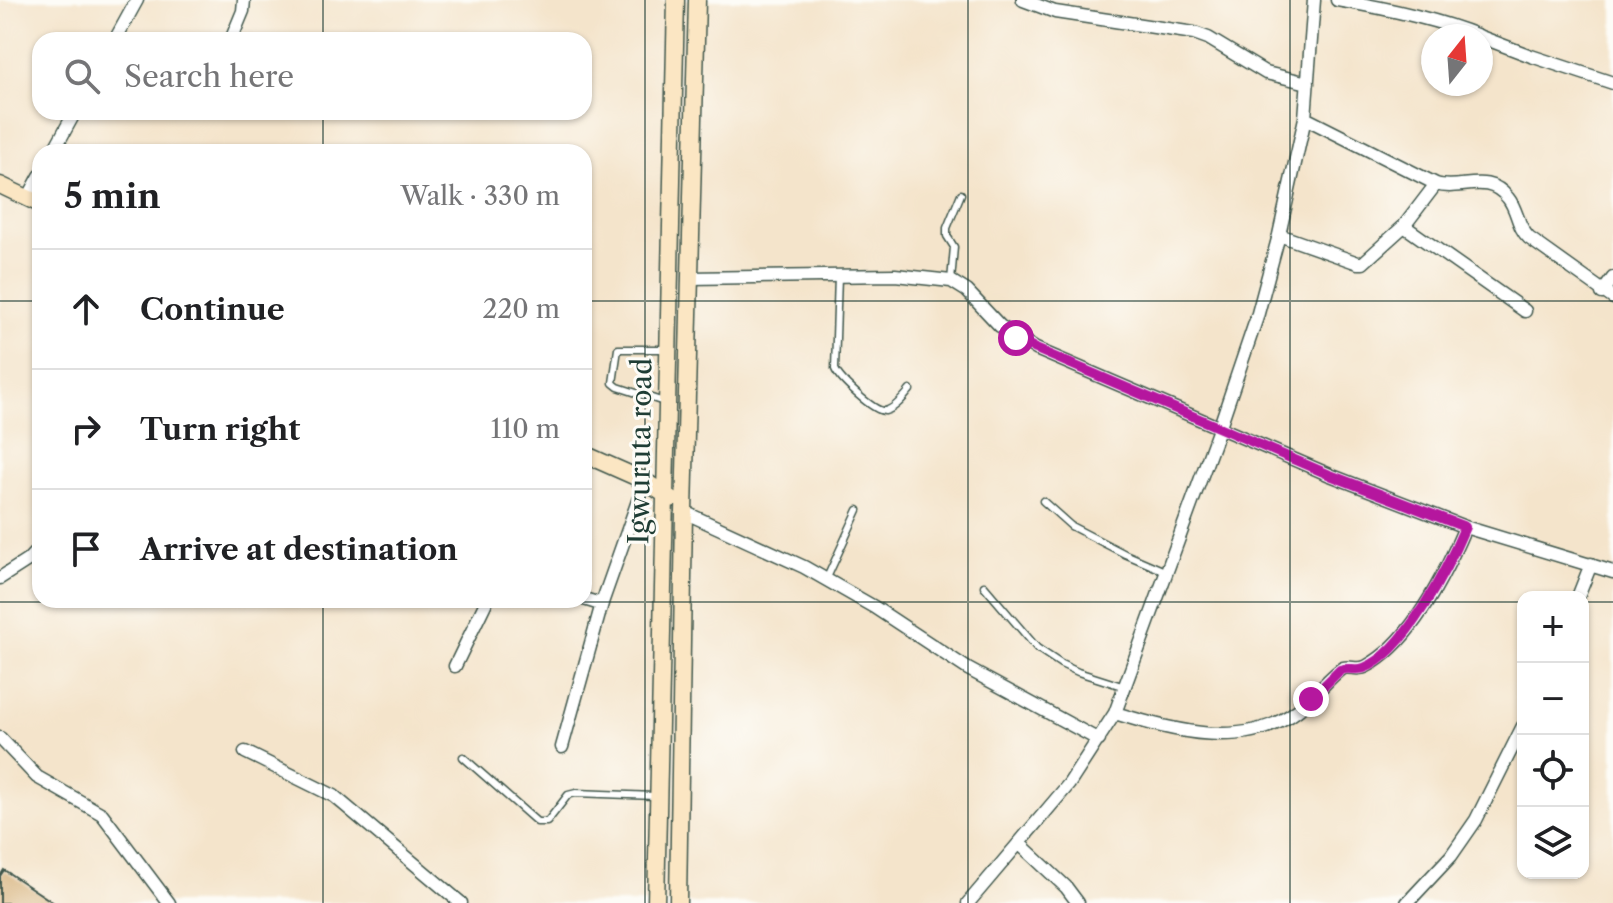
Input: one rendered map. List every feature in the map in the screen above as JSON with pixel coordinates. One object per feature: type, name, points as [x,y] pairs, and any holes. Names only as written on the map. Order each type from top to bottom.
[{"type":"main road","name":"Igwuruta road","points":[[656,903],[676,0]]},
{"type":"main road","name":"Igwuruta road","points":[[678,903],[697,0]]},
{"type":"main road","points":[[0,185],[32,200]]},
{"type":"main road","points":[[592,458],[645,481],[665,493],[684,512]]},
{"type":"street","points":[[119,32],[137,0]]},
{"type":"street","points":[[234,32],[244,0]]},
{"type":"street","points":[[1023,0],[1055,12],[1194,33],[1208,38],[1266,73],[1308,83]]},
{"type":"street","points":[[968,903],[1021,845],[1069,784],[1115,713],[1125,687],[1257,317],[1305,118],[1314,0]]},
{"type":"street","points":[[1337,0],[1447,24]]},
{"type":"street","points":[[1493,41],[1613,83]]},
{"type":"street","points":[[1305,118],[1444,187],[1482,183],[1497,188],[1508,198],[1524,234],[1608,296],[1613,278]]},
{"type":"street","points":[[57,144],[71,120]]},
{"type":"street","points":[[1279,235],[1358,263],[1373,256],[1404,226],[1436,184]]},
{"type":"street","points":[[1404,226],[1525,311]]},
{"type":"street","points":[[690,278],[895,275],[951,281],[967,291],[1000,326],[1036,349],[1330,475],[1465,527],[1613,572]]},
{"type":"street","points":[[562,747],[603,600],[645,481]]},
{"type":"street","points":[[684,512],[826,580],[874,607],[968,669],[1099,740]]},
{"type":"street","points":[[1115,713],[1189,732],[1227,734],[1277,724],[1297,712],[1340,670],[1362,669],[1388,651],[1433,594],[1465,527]]},
{"type":"street","points":[[0,578],[32,556]]},
{"type":"street","points":[[1580,591],[1591,564]]},
{"type":"street","points":[[592,601],[603,600]]},
{"type":"street","points":[[455,666],[483,608]]},
{"type":"street","points":[[1407,903],[1451,856],[1476,820],[1518,735]]},
{"type":"street","points":[[0,738],[37,777],[102,814],[169,903]]},
{"type":"street","points":[[245,752],[334,796],[461,903]]},
{"type":"street","points":[[1021,845],[1066,887],[1078,903]]},
{"type":"lane","points":[[951,281],[954,247],[947,236],[947,228],[961,194]]},
{"type":"lane","points":[[838,276],[835,369],[839,378],[879,410],[888,411],[910,390]]},
{"type":"lane","points":[[667,403],[613,383],[618,349],[668,349]]},
{"type":"lane","points":[[1043,501],[1071,526],[1167,572]]},
{"type":"lane","points":[[826,580],[858,510]]},
{"type":"lane","points":[[984,586],[1037,648],[1070,668],[1125,687]]},
{"type":"lane","points":[[463,757],[537,822],[547,822],[568,795],[576,793],[658,796]]},
{"type":"building","points":[[4,870],[54,903],[0,903],[0,876]]},
{"type":"route","points":[[1016,338],[1330,475],[1465,527],[1433,594],[1388,651],[1362,669],[1340,670],[1311,699]]}]
